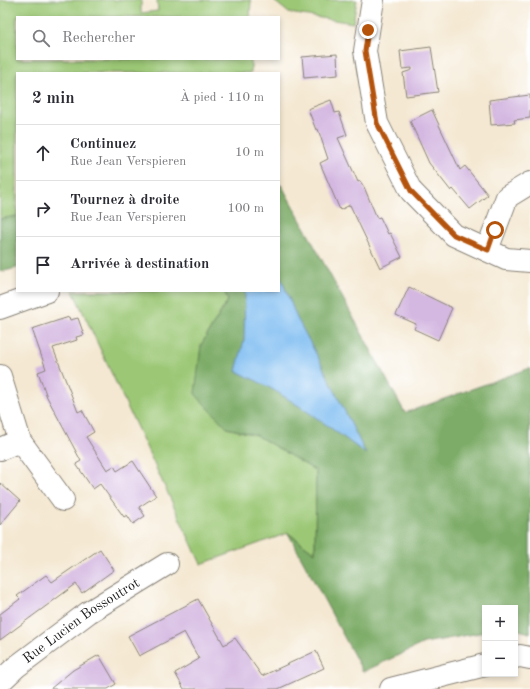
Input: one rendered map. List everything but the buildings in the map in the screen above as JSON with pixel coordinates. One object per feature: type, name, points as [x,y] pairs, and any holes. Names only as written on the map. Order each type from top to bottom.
[{"type":"street","points":[[373,0],[365,51],[377,123],[411,191],[454,235],[506,259],[530,261]]},
{"type":"street","points":[[488,250],[507,197],[530,183]]},
{"type":"street","points":[[0,308],[44,292]]},
{"type":"street","points":[[0,376],[20,441],[63,500]]},
{"type":"street","points":[[0,449],[20,441]]},
{"type":"street","name":"Rue Lucien Bossoutrot","points":[[0,682],[16,667],[89,612],[167,564]]},
{"type":"street","points":[[518,656],[530,658]]},
{"type":"street","points":[[391,689],[482,666]]},
{"type":"green space","points":[[0,0],[141,0],[141,13],[158,11],[157,0],[251,0],[250,16],[16,16],[16,60],[251,60],[251,72],[16,72],[16,216],[0,219]]},
{"type":"green space","points":[[273,0],[357,0],[353,23],[289,13]]},
{"type":"green space","points":[[280,185],[405,413],[530,368],[530,633],[518,630],[518,605],[482,605],[482,633],[424,643],[363,672],[288,533],[315,553],[316,471],[256,435],[227,428],[195,394],[201,345],[228,300],[224,292],[280,292]]},
{"type":"green space","points":[[16,216],[16,268],[0,272],[0,219]]},
{"type":"green space","points":[[73,292],[224,292],[228,300],[201,345],[227,428],[256,435],[316,471],[315,553],[288,533],[201,564]]},
{"type":"water","points":[[280,276],[297,318],[366,454],[289,399],[267,386],[236,371],[244,340],[245,292],[280,292]]},
{"type":"route","points":[[368,30],[365,51],[377,123],[411,191],[454,235],[488,250],[495,230]]}]
